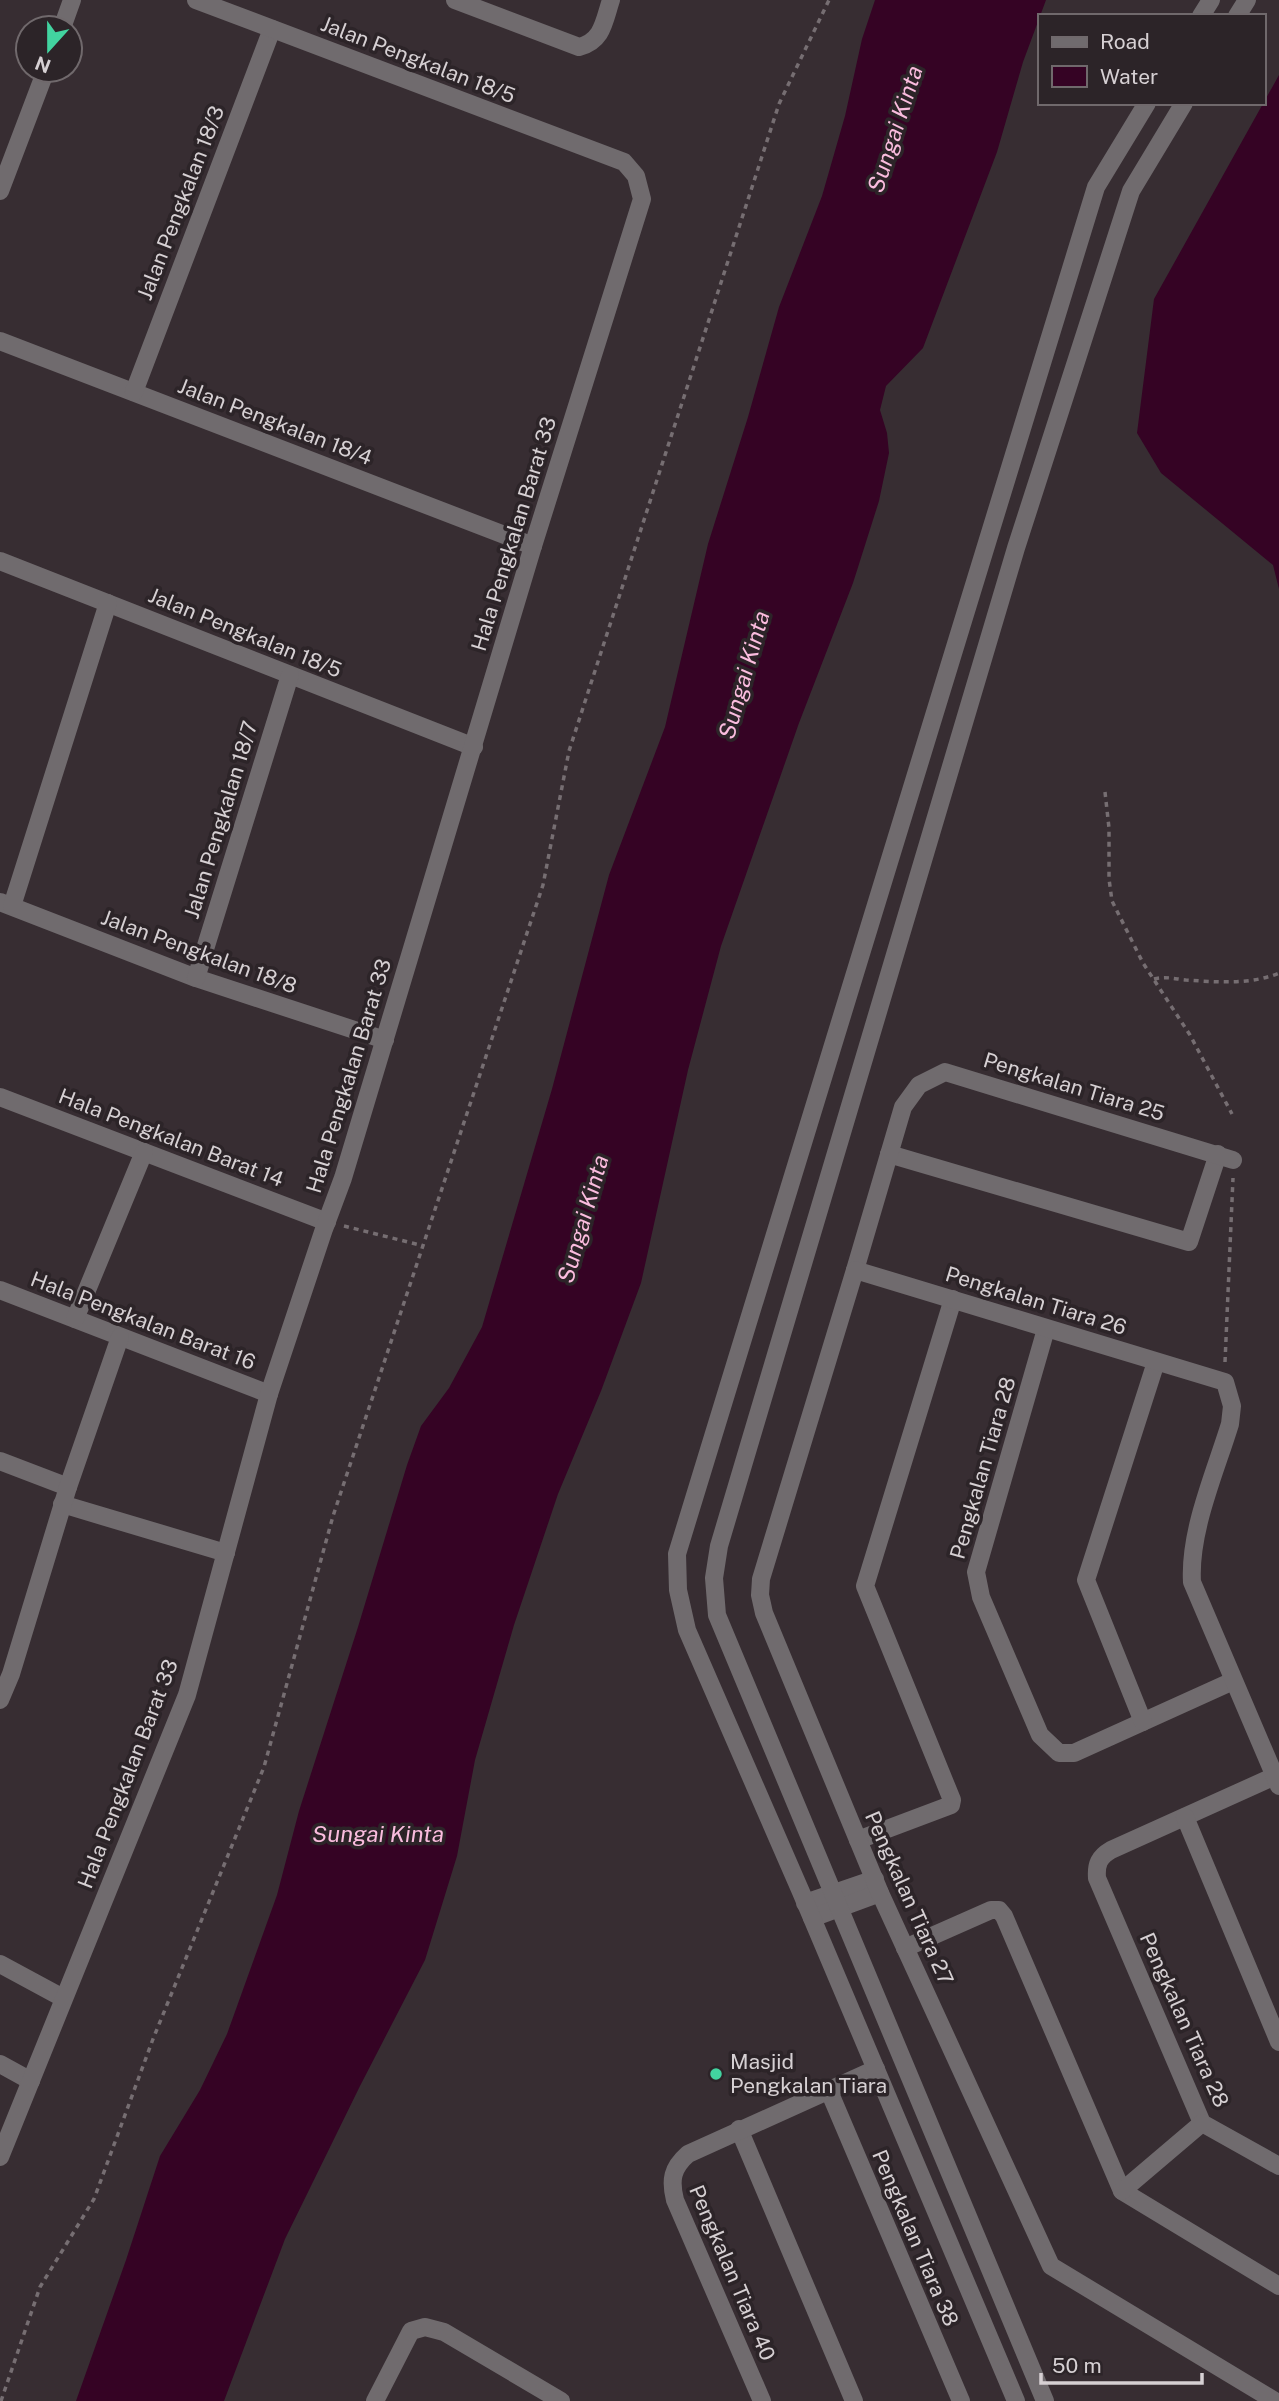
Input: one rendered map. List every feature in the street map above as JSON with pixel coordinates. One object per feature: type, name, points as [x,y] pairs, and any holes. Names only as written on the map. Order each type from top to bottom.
[{"type":"street","name":"Jalan Pengkalan 18/5","points":[[196,0],[624,162]]},
{"type":"street","points":[[455,0],[579,47],[597,38],[611,0]]},
{"type":"street","name":"Jalan Pengkalan 18/3","points":[[134,392],[272,29]]},
{"type":"street","points":[[0,191],[41,84]]},
{"type":"street","points":[[1016,2401],[809,1910],[687,1630],[678,1590],[677,1554],[1096,187],[1146,105]]},
{"type":"street","points":[[1045,2401],[717,1615],[714,1578],[719,1546],[1016,548],[1131,191],[1183,105]]},
{"type":"street","name":"Hala Pengkalan Barat 33","points":[[0,2157],[187,1695],[270,1394],[343,1178],[533,546],[642,199],[636,176],[624,162]]},
{"type":"street","name":"Jalan Pengkalan 18/4","points":[[0,341],[533,546]]},
{"type":"street","name":"Jalan Pengkalan 18/5","points":[[0,561],[474,747]]},
{"type":"street","points":[[6,904],[108,603]]},
{"type":"street","name":"Jalan Pengkalan 18/7","points":[[196,978],[290,675]]},
{"type":"street","name":"Jalan Pengkalan 18/8","points":[[6,904],[196,978],[385,1040]]},
{"type":"street","name":"Pengkalan Tiara 25","points":[[889,1154],[908,1098],[919,1085],[945,1072],[1225,1157]]},
{"type":"street","name":"Hala Pengkalan Barat 14","points":[[0,1097],[327,1222]]},
{"type":"street","points":[[75,1319],[144,1152]]},
{"type":"street","points":[[855,1270],[889,1154],[1186,1242],[1191,1239],[1225,1157]]},
{"type":"street","name":"Pengkalan Tiara 27","points":[[855,1270],[761,1578],[760,1595],[764,1613],[905,1948],[1051,2266],[1275,2401]]},
{"type":"street","name":"Pengkalan Tiara 26","points":[[855,1270],[1224,1382]]},
{"type":"street","name":"Hala Pengkalan Barat 16","points":[[0,1290],[270,1394]]},
{"type":"street","points":[[858,1840],[951,1804],[952,1800],[865,1586],[953,1299]]},
{"type":"street","name":"Pengkalan Tiara 28","points":[[1046,1329],[976,1572],[981,1597],[1040,1735],[1059,1754],[1073,1754],[1143,1722]]},
{"type":"street","points":[[0,1700],[11,1674],[65,1496],[120,1337]]},
{"type":"street","points":[[1156,1362],[1086,1580],[1143,1722],[1233,1681]]},
{"type":"street","points":[[1224,1382],[1232,1406],[1230,1424],[1194,1539],[1192,1583],[1277,1781],[1185,1817],[1279,2042]]},
{"type":"street","points":[[0,1461],[65,1496],[226,1553]]},
{"type":"street","name":"Pengkalan Tiara 28","points":[[1185,1817],[1102,1856],[1097,1867],[1097,1878],[1202,2123],[1279,2166]]},
{"type":"street","points":[[809,1910],[878,1886]]},
{"type":"street","points":[[905,1948],[990,1910],[999,1910],[1004,1916],[1122,2192],[1279,2286]]},
{"type":"street","points":[[0,1964],[64,1998]]},
{"type":"street","points":[[0,2064],[31,2081]]},
{"type":"street","points":[[854,2401],[739,2129],[876,2069]]},
{"type":"street","name":"Pengkalan Tiara 38","points":[[829,2091],[961,2401]]},
{"type":"street","points":[[1122,2192],[1202,2123]]},
{"type":"street","name":"Pengkalan Tiara 40","points":[[739,2129],[688,2154],[673,2172],[671,2185],[675,2200],[762,2401]]},
{"type":"street","points":[[379,2399],[411,2331],[425,2328],[444,2332],[561,2401]]},
{"type":"path","points":[[1,2401],[40,2287],[94,2199],[153,2039],[264,1767],[333,1516],[543,884],[569,751],[779,104],[830,0]]},
{"type":"path","points":[[1105,792],[1112,901],[1122,924],[1190,1035],[1232,1114]]},
{"type":"path","points":[[1154,979],[1164,977],[1236,981],[1269,978],[1279,973]]},
{"type":"path","points":[[1224,1382],[1225,1157]]},
{"type":"path","points":[[327,1222],[424,1246]]},
{"type":"water","name":"Sungai Kinta","points":[[875,0],[1046,0],[1041,14],[1038,14],[1038,22],[1023,62],[997,152],[923,348],[886,386],[880,410],[887,433],[889,453],[879,501],[853,583],[799,723],[721,946],[688,1070],[641,1283],[601,1391],[558,1494],[514,1625],[475,1760],[457,1856],[425,1960],[285,2239],[224,2401],[76,2401],[160,2156],[200,2090],[227,2034],[277,1895],[299,1811],[421,1426],[449,1388],[482,1327],[552,1089],[609,875],[665,727],[708,544],[779,307],[822,196],[845,116],[862,39]]},
{"type":"water","points":[[1279,75],[1279,589],[1273,565],[1161,473],[1137,433],[1154,299],[1262,105],[1265,105]]},
{"type":"place","name":"Masjid Pengkalan Tiara","points":[[716,2074]]}]
